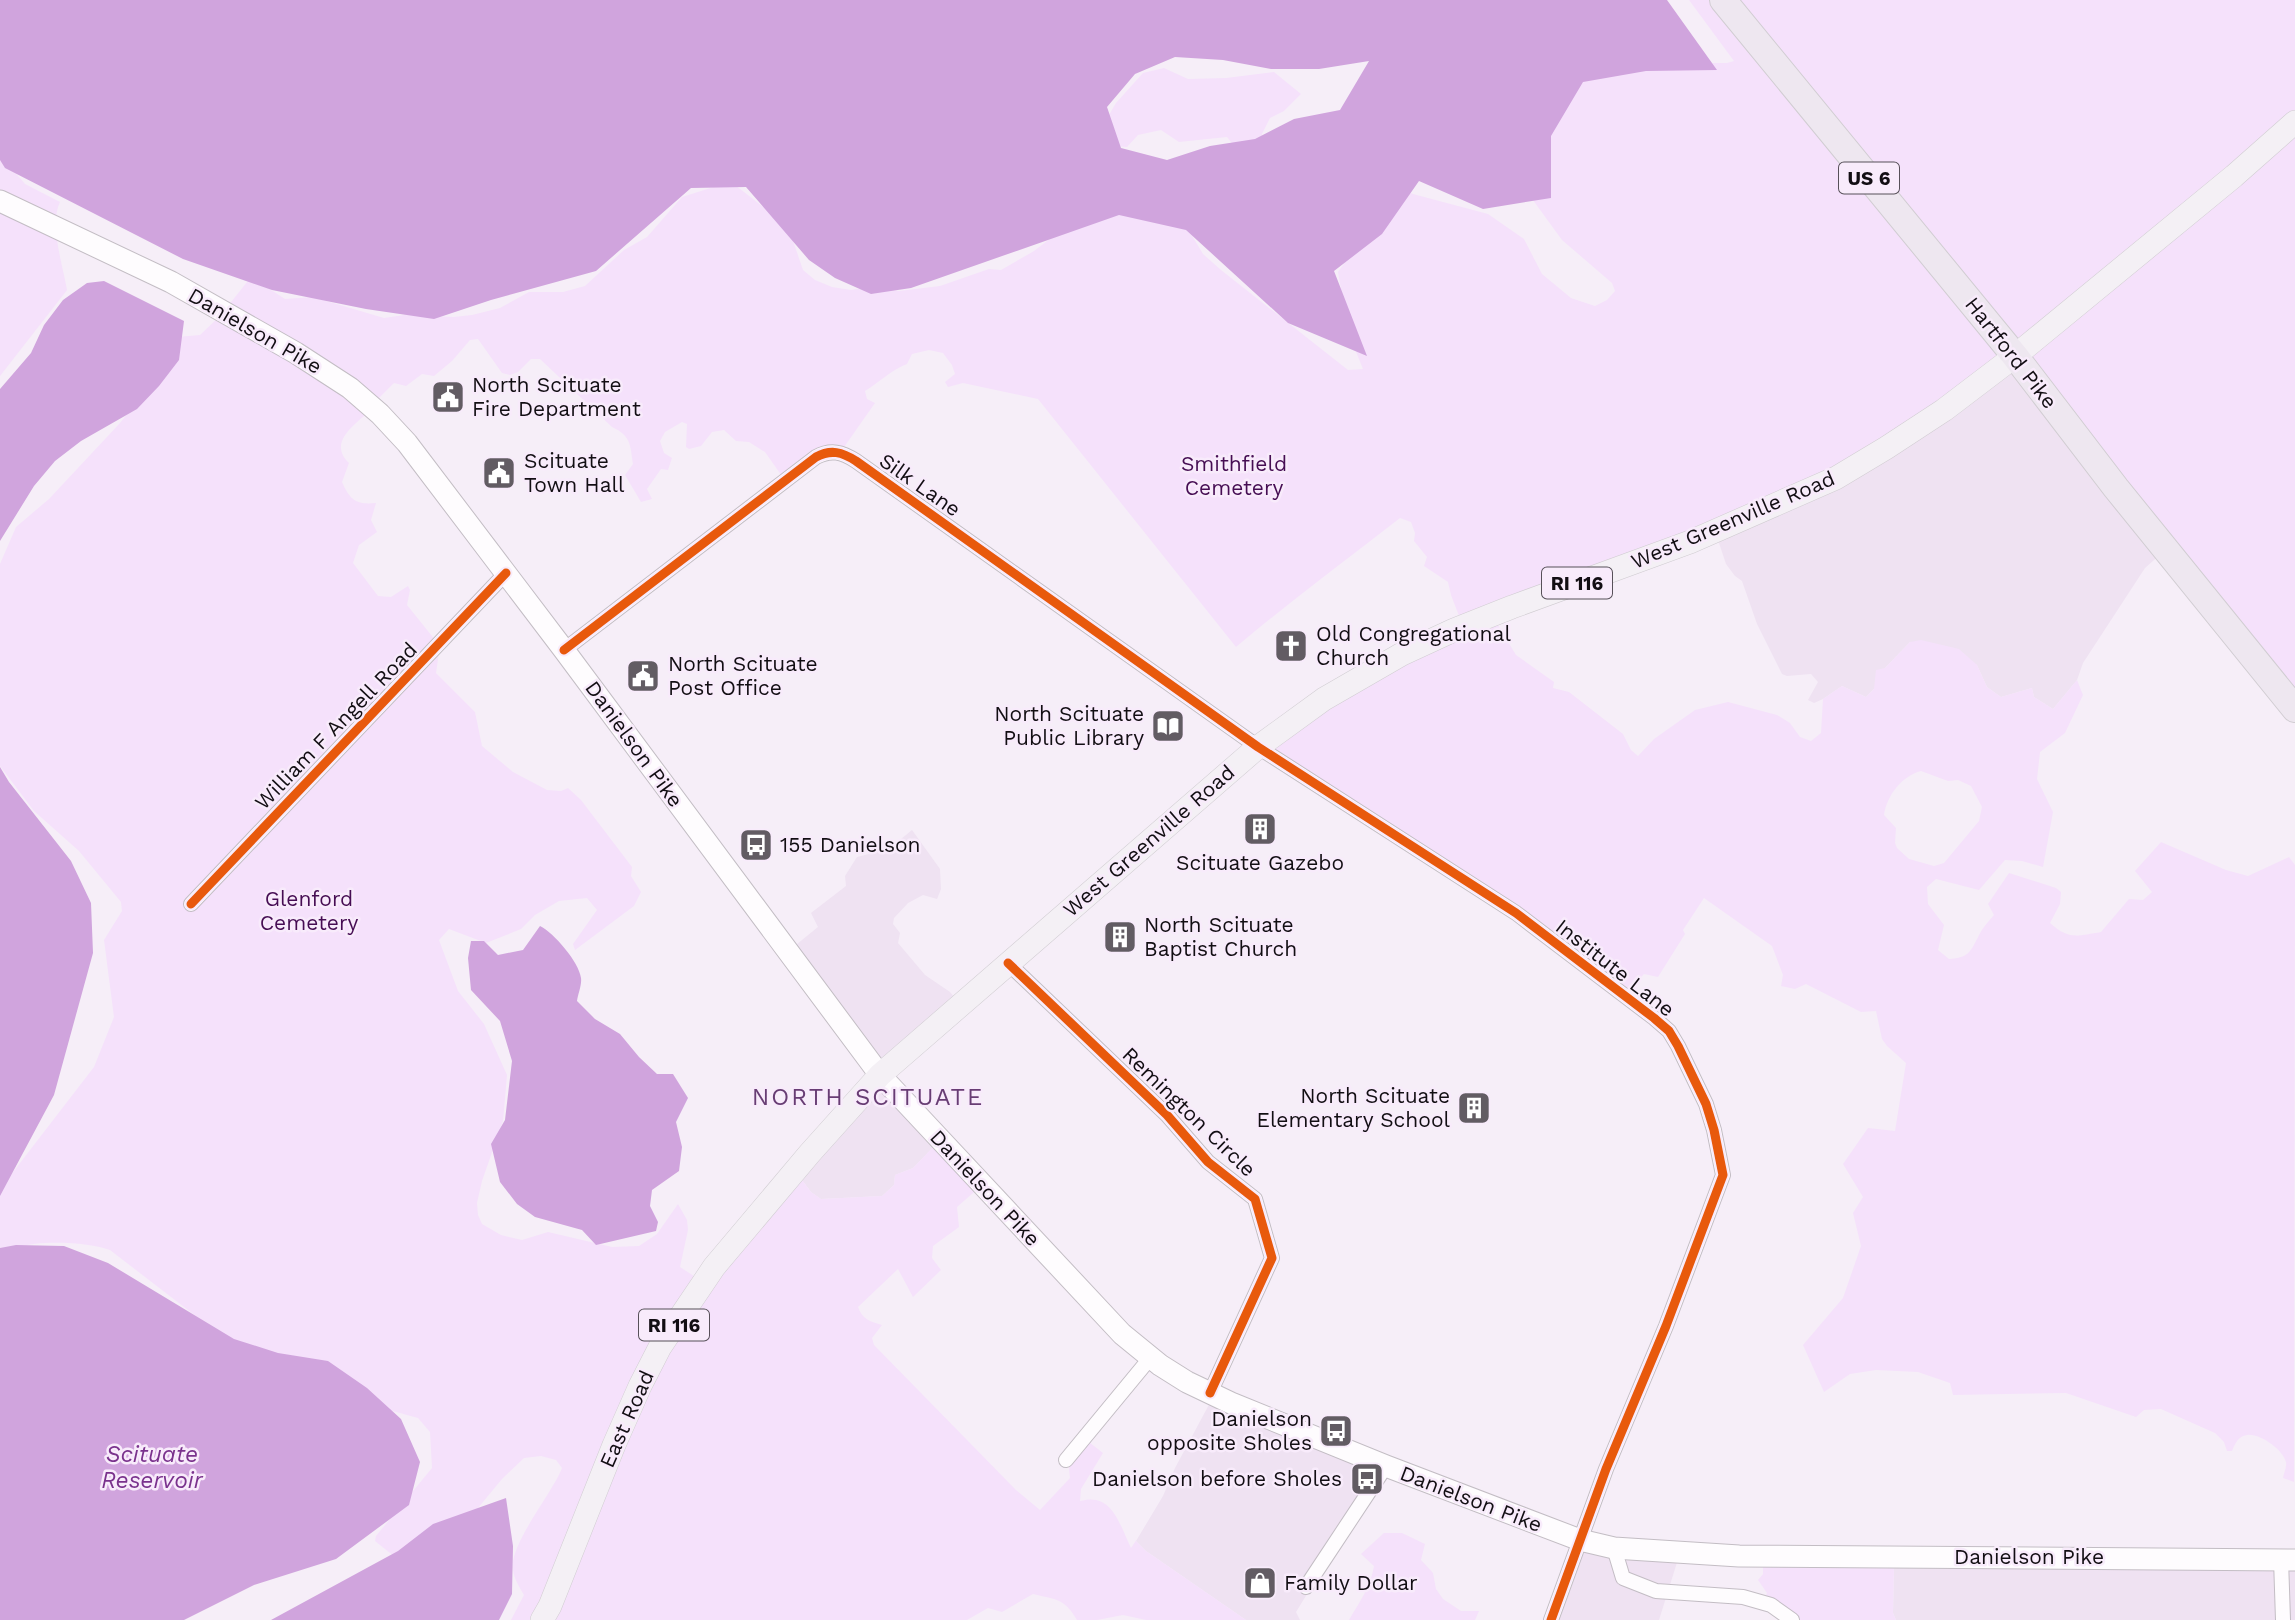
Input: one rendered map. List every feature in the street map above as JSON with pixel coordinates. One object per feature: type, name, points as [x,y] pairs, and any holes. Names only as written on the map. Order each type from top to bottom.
[{"type":"highway","name":"Hartford Pike","points":[[1723,0],[2015,356],[2116,488],[2295,709]]},
{"type":"main road","name":"West Greenville Road","points":[[880,1075],[1258,747],[1324,699],[1412,649],[1501,612],[1690,542],[1836,478],[1944,410],[2015,356],[2234,176],[2295,122]]},
{"type":"main road","name":"Danielson Pike","points":[[0,201],[171,282],[296,353],[350,388],[380,414],[407,443],[506,573],[880,1075],[1122,1334],[1187,1382],[1386,1466],[1580,1541],[1614,1548],[1739,1556],[2288,1559]]},
{"type":"main road","name":"East Road","points":[[542,1620],[614,1445],[660,1347],[713,1267],[880,1075]]},
{"type":"street","name":"Silk Lane","points":[[564,650],[816,457],[830,452],[839,453],[856,461],[1258,747]]},
{"type":"street","name":"William F Angell Road","points":[[191,904],[506,573]]},
{"type":"street","name":"Institute Lane","points":[[1258,747],[1516,914],[1654,1018],[1674,1039],[1706,1104],[1723,1175],[1719,1190],[1606,1469],[1551,1620]]},
{"type":"street","name":"Remington Circle","points":[[1008,963],[1167,1115],[1208,1162],[1255,1199],[1272,1258],[1210,1393]]},
{"type":"street","points":[[1066,1460],[1151,1357]]},
{"type":"street","points":[[1307,1587],[1386,1466]]},
{"type":"street","points":[[1614,1548],[1623,1578],[1656,1591],[1743,1597],[1771,1605],[1792,1620]]},
{"type":"street","points":[[2283,1620],[2288,1559]]},
{"type":"shaded area","points":[[2008,358],[2162,553],[2145,568],[2083,663],[2077,680],[2053,709],[2034,697],[2032,688],[2001,697],[1987,687],[1977,665],[1910,642],[1885,668],[1874,689],[1866,697],[1842,686],[1814,703],[1808,700],[1818,682],[1811,674],[1782,674],[1757,624],[1742,581],[1726,564],[1716,534]]},
{"type":"shaded area","points":[[912,830],[940,869],[941,889],[937,899],[923,895],[908,903],[894,918],[893,924],[900,933],[898,943],[925,975],[950,992],[959,1003],[883,1072],[791,949],[818,927],[811,913],[846,886],[845,876],[857,857],[889,849]]},
{"type":"shaded area","points":[[879,1076],[939,1141],[913,1168],[895,1175],[894,1185],[882,1196],[821,1199],[811,1192],[796,1172]]},
{"type":"shaded area","points":[[1212,1399],[1384,1469],[1296,1612],[1300,1620],[1246,1620],[1146,1551],[1136,1541],[1163,1496]]},
{"type":"shaded area","points":[[1577,1549],[1679,1556],[1659,1620],[1553,1620]]},
{"type":"shaded area","points":[[2295,1563],[2295,1620],[1896,1620],[1893,1613],[1894,1567]]},
{"type":"green space","points":[[1689,0],[2295,0],[2295,719],[2012,360],[1891,446],[1493,617],[1516,655],[1554,682],[1553,688],[1569,692],[1623,734],[1631,750],[1638,756],[1654,739],[1695,710],[1728,702],[1777,715],[1790,723],[1800,737],[1811,741],[1821,733],[1823,699],[1842,686],[1866,697],[1874,689],[1876,670],[1885,668],[1910,642],[1921,640],[1959,649],[1977,665],[1987,687],[2001,697],[2032,688],[2034,697],[2053,709],[2077,680],[2083,695],[2065,733],[2040,752],[2037,779],[2053,812],[2043,867],[2005,860],[1979,890],[1936,879],[1927,887],[1928,904],[1944,925],[1938,950],[1949,959],[1961,957],[1971,949],[1994,915],[1988,904],[2009,873],[2061,892],[2060,904],[2050,923],[2063,932],[2079,935],[2101,932],[2129,899],[2143,900],[2152,892],[2135,871],[2161,842],[2226,870],[2248,876],[2289,857],[2295,865],[2294,1482],[2283,1478],[2286,1464],[2284,1457],[2264,1440],[2252,1435],[2244,1436],[2237,1441],[2232,1451],[2227,1451],[2224,1442],[2215,1433],[2161,1409],[2144,1410],[2136,1417],[2066,1393],[1953,1395],[1950,1383],[1918,1372],[1876,1370],[1850,1374],[1824,1392],[1803,1345],[1843,1298],[1861,1246],[1853,1213],[1863,1197],[1843,1164],[1868,1128],[1895,1131],[1906,1063],[1882,1039],[1876,1011],[1861,1012],[1806,984],[1795,989],[1781,986],[1783,975],[1772,946],[1704,898],[1658,977],[1644,974],[1621,999],[1492,903],[1261,746],[1463,626],[1448,582],[1424,566],[1427,557],[1414,541],[1415,533],[1411,522],[1400,518],[1236,647],[1038,399],[963,383],[948,387],[945,382],[955,374],[952,365],[943,353],[929,350],[912,354],[907,364],[865,391],[867,399],[875,403],[842,450],[784,479],[765,452],[749,442],[736,441],[724,430],[712,432],[701,446],[689,449],[686,447],[687,424],[682,422],[665,432],[660,441],[664,453],[672,458],[668,470],[661,469],[647,489],[652,499],[641,502],[625,475],[633,464],[630,446],[623,434],[612,427],[540,359],[531,359],[518,372],[510,375],[502,373],[478,339],[470,340],[452,361],[434,376],[422,374],[406,386],[394,383],[343,440],[343,455],[349,463],[342,482],[345,488],[354,500],[376,503],[371,520],[377,532],[359,545],[353,563],[378,596],[391,597],[408,586],[410,590],[407,605],[440,646],[436,673],[475,712],[482,746],[513,772],[547,790],[561,791],[568,788],[581,800],[632,867],[631,876],[641,892],[634,906],[575,950],[573,944],[597,910],[587,898],[559,901],[535,915],[521,929],[486,943],[449,929],[439,940],[458,991],[484,1024],[507,1075],[503,1121],[482,1181],[477,1203],[478,1215],[482,1224],[501,1235],[522,1240],[548,1232],[612,1247],[639,1246],[657,1234],[678,1204],[687,1220],[688,1230],[680,1267],[703,1282],[796,1172],[811,1192],[821,1199],[882,1196],[894,1185],[895,1175],[913,1168],[939,1141],[981,1186],[957,1207],[959,1227],[933,1246],[932,1258],[941,1270],[913,1297],[898,1269],[858,1307],[867,1319],[882,1325],[872,1338],[874,1345],[1016,1490],[1040,1510],[1070,1478],[1068,1459],[1085,1439],[1103,1453],[1081,1489],[1080,1501],[1091,1499],[1107,1505],[1118,1520],[1131,1548],[1137,1539],[1146,1551],[1246,1620],[1146,1620],[1123,1615],[1097,1620],[1077,1620],[1064,1604],[1033,1594],[1002,1612],[988,1608],[967,1620],[511,1620],[524,1595],[515,1577],[513,1560],[524,1534],[562,1468],[556,1460],[541,1456],[524,1458],[502,1479],[454,1537],[395,1557],[375,1541],[376,1536],[432,1468],[430,1432],[418,1418],[389,1410],[236,1347],[110,1250],[78,1244],[39,1243],[19,1247],[0,1259],[0,1189],[94,1067],[114,1017],[104,940],[122,911],[121,902],[79,851],[34,811],[0,766],[0,564],[16,527],[49,499],[120,423],[164,368],[177,337],[200,335],[220,316],[251,277],[285,299],[313,297],[384,318],[404,315],[472,315],[500,308],[529,292],[563,292],[585,286],[624,250],[647,237],[682,197],[720,185],[735,185],[788,226],[803,270],[815,280],[832,287],[851,290],[869,287],[899,291],[940,286],[989,269],[1001,270],[1034,251],[1073,221],[1124,214],[1188,229],[1203,254],[1221,270],[1348,370],[1363,369],[1355,349],[1338,272],[1350,255],[1385,181],[1413,194],[1488,214],[1524,239],[1542,274],[1571,298],[1595,306],[1607,300],[1615,291],[1612,283],[1562,240],[1530,196],[1538,78],[1734,61]],"holes":[[[1921,771],[1948,781],[1958,780],[1971,786],[1982,807],[1979,821],[1944,863],[1934,866],[1909,859],[1897,848],[1896,828],[1884,815],[1888,800],[1896,787]]]},
{"type":"green space","points":[[1164,68],[1188,79],[1274,72],[1301,94],[1284,111],[1270,118],[1262,134],[1264,143],[1238,151],[1227,137],[1179,142],[1161,130],[1138,135],[1127,147],[1115,146],[1100,130],[1116,103],[1143,73]]},
{"type":"green space","points":[[0,155],[25,184],[60,202],[56,233],[67,290],[0,376]]},
{"type":"green space","points":[[1384,1533],[1402,1533],[1425,1544],[1421,1560],[1433,1573],[1436,1589],[1443,1599],[1461,1611],[1479,1611],[1475,1620],[1349,1620],[1361,1601],[1374,1566],[1361,1554]]},
{"type":"green space","points":[[1763,1563],[1894,1567],[1893,1613],[1896,1620],[1794,1620],[1764,1600],[1767,1593],[1758,1580],[1763,1574]]},
{"type":"water","points":[[0,0],[1667,0],[1717,70],[1646,71],[1583,82],[1551,136],[1551,198],[1483,209],[1419,181],[1382,234],[1334,271],[1367,356],[1288,323],[1186,230],[1119,215],[911,288],[871,294],[835,278],[809,260],[746,187],[691,188],[596,271],[434,319],[366,309],[272,290],[183,259],[5,168],[0,160]],"holes":[[[1175,57],[1223,60],[1271,69],[1319,69],[1369,61],[1340,110],[1294,119],[1255,139],[1210,146],[1167,160],[1121,148],[1107,107],[1135,74]]]},
{"type":"water","points":[[104,281],[184,321],[179,360],[137,409],[81,441],[55,461],[34,486],[0,541],[0,389],[31,353],[44,325],[63,300],[87,283]]},
{"type":"water","points":[[0,767],[71,861],[91,903],[93,953],[54,1095],[0,1196]]},
{"type":"water","points":[[540,926],[559,941],[576,964],[581,981],[577,1001],[595,1019],[620,1034],[657,1074],[673,1074],[688,1098],[676,1122],[682,1147],[679,1171],[652,1190],[650,1206],[658,1222],[656,1231],[596,1245],[582,1230],[535,1217],[517,1204],[500,1182],[491,1144],[505,1120],[512,1061],[500,1021],[471,990],[468,958],[471,941],[484,941],[498,955],[523,950]]},
{"type":"water","name":"Scituate Reservoir","points":[[16,1245],[64,1246],[108,1263],[234,1339],[278,1353],[328,1361],[367,1388],[401,1419],[420,1462],[409,1505],[336,1559],[254,1585],[184,1620],[0,1620],[0,1248]]},
{"type":"water","points":[[506,1498],[513,1546],[512,1594],[499,1620],[271,1620],[398,1551],[433,1524]]},
{"type":"cycle path","points":[[564,650],[816,457],[832,452],[846,455],[1258,747],[1516,913],[1669,1031],[1706,1104],[1723,1175],[1666,1326],[1606,1469],[1551,1620]]},
{"type":"cycle path","points":[[191,904],[506,573]]},
{"type":"cycle path","points":[[1008,963],[1167,1115],[1208,1162],[1255,1199],[1272,1258],[1210,1393]]},
{"type":"place","name":"North Scituate Fire Department","points":[[448,397]]},
{"type":"place","name":"Scituate Town Hall","points":[[499,473]]},
{"type":"place","name":"Old Congregational Church","points":[[1291,646]]},
{"type":"place","name":"North Scituate Post Office","points":[[643,676]]},
{"type":"place","name":"North Scituate Public Library","points":[[1168,726]]},
{"type":"place","name":"Scituate Gazebo","points":[[1260,829]]},
{"type":"place","name":"155 Danielson","points":[[756,845]]},
{"type":"place","name":"North Scituate Baptist Church","points":[[1120,937]]},
{"type":"place","name":"North Scituate Elementary School","points":[[1474,1108]]},
{"type":"place","name":"Danielson opposite Sholes","points":[[1336,1431]]},
{"type":"place","name":"Danielson before Sholes","points":[[1367,1479]]},
{"type":"place","name":"Family Dollar","points":[[1260,1583]]},
{"type":"district","name":"NORTH SCITUATE","points":[[868,1097]]},
{"type":"park label","name":"Smithfield Cemetery","points":[[1234,476]]},
{"type":"park label","name":"Glenford Cemetery","points":[[309,911]]}]
